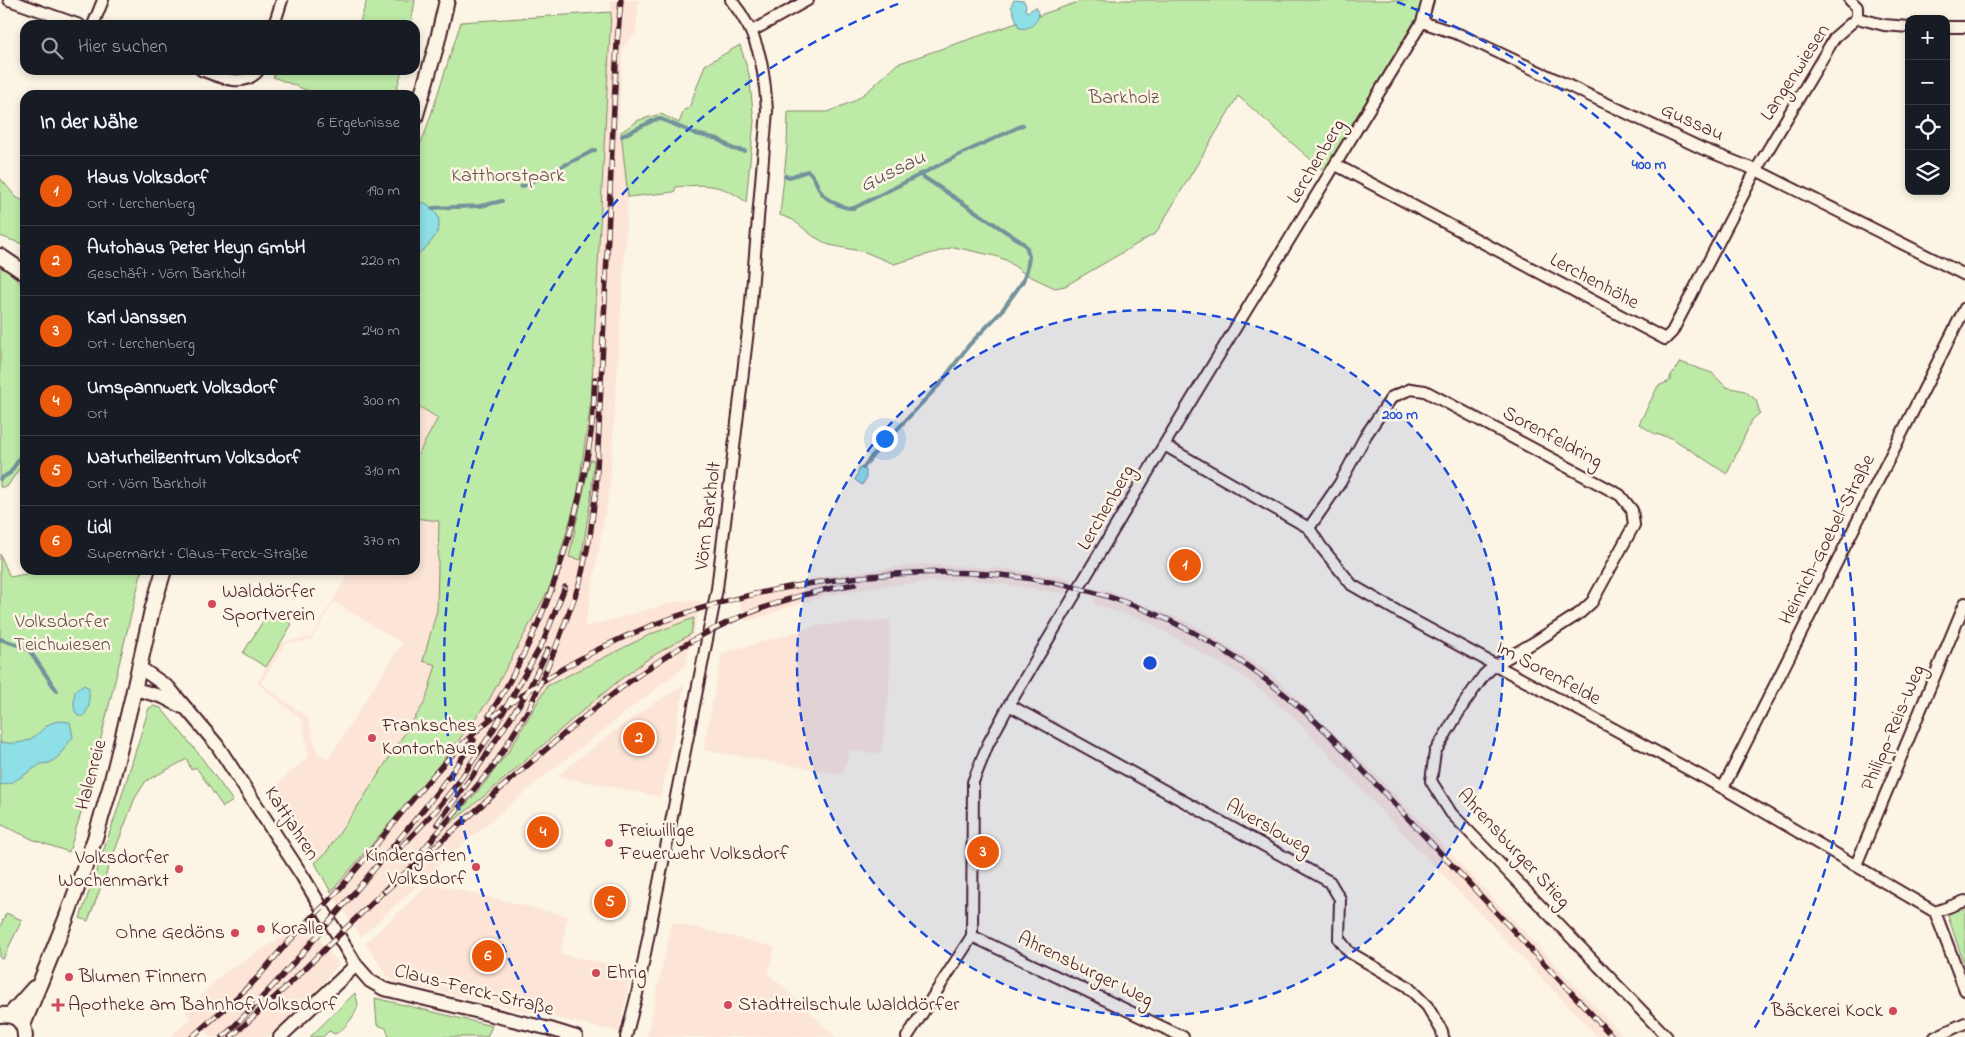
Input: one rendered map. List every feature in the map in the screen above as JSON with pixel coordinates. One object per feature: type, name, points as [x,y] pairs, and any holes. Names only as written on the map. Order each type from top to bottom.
[{"type":"main road","points":[[420,102],[434,56],[447,0]]},
{"type":"main road","points":[[2,257],[20,259]]},
{"type":"main road","points":[[2,257],[20,270]]},
{"type":"main road","name":"Halenreie","points":[[24,1031],[38,984],[66,919],[92,847],[110,788],[152,610],[162,575]]},
{"type":"main road","name":"Halenreie","points":[[5,1015],[38,984]]},
{"type":"main road","points":[[5,1015],[24,1031]]},
{"type":"street","points":[[9,0],[66,20]]},
{"type":"street","points":[[95,20],[103,0]]},
{"type":"street","points":[[276,20],[282,0]]},
{"type":"street","name":"Vörn Barkholt","points":[[626,1037],[637,994],[717,589],[750,314],[768,111],[760,56],[752,31],[731,0]]},
{"type":"street","points":[[752,31],[808,0]]},
{"type":"street","points":[[1422,22],[1428,0]]},
{"type":"street","points":[[1850,0],[1857,7],[1857,18]]},
{"type":"street","name":"Langenwiesen","points":[[1756,170],[1835,37],[1857,18],[1884,25],[1905,27]]},
{"type":"street","name":"Lerchenberg","points":[[972,936],[974,782],[988,744],[1009,705],[1164,446],[1422,22]]},
{"type":"street","name":"Gussau","points":[[1422,22],[1461,35],[1703,149],[1756,170],[1965,275]]},
{"type":"street","points":[[1950,28],[1965,27]]},
{"type":"street","points":[[215,75],[229,80],[246,78],[252,75]]},
{"type":"street","name":"Lerchenhöhe","points":[[1336,165],[1665,339],[1672,332],[1756,170]]},
{"type":"street","name":"Heinrich-Goebel-Straße","points":[[1723,788],[1965,308]]},
{"type":"street","name":"Sorenfeldring","points":[[1309,528],[1340,483],[1382,409],[1392,397],[1412,389],[1425,391],[1620,495],[1632,510],[1634,526],[1592,602],[1566,622],[1496,665]]},
{"type":"street","name":"Im Sorenfelde","points":[[1164,446],[1309,528],[1322,548],[1352,585],[1723,788],[1935,912]]},
{"type":"street","name":"Philipp-Reis-Weg","points":[[1856,866],[1965,603]]},
{"type":"street","name":"Ahrensburger Stieg","points":[[1496,665],[1484,675],[1465,702],[1435,752],[1431,781],[1451,812],[1667,1037]]},
{"type":"street","name":"Kattjahren","points":[[139,667],[164,684],[229,762],[303,877],[356,965]]},
{"type":"street","name":"Kattjahren","points":[[134,689],[163,697],[186,709]]},
{"type":"street","name":"Alversloweg","points":[[1009,705],[1330,882],[1340,899],[1339,939],[1349,952],[1407,986],[1427,1006],[1442,1031],[1443,1037]]},
{"type":"street","points":[[1965,901],[1935,912],[1965,990]]},
{"type":"street","points":[[907,1037],[972,936]]},
{"type":"street","name":"Ahrensburger Weg","points":[[972,936],[1183,1037]]},
{"type":"street","points":[[280,1037],[356,965]]},
{"type":"street","name":"Claus-Ferck-Straße","points":[[356,965],[370,981],[384,989],[576,1037]]},
{"type":"street","points":[[1935,1037],[1965,1023]]},
{"type":"shaded area","points":[[611,0],[638,0],[638,6],[636,33],[623,47],[618,127],[622,139],[628,197],[610,487],[585,627],[678,601],[701,601],[685,666],[547,774],[455,851],[361,937],[331,892],[439,766],[489,700],[551,585],[591,402]]},
{"type":"shaded area","points":[[420,407],[438,418],[420,451]]},
{"type":"shaded area","points":[[420,519],[439,521],[437,610],[423,660],[436,665],[425,702],[362,800],[324,854],[315,863],[270,791],[309,756],[302,720],[257,683],[282,642],[311,637],[346,578],[342,575],[420,575]],"holes":[[[334,602],[402,643],[328,760],[317,752],[308,718],[261,683],[285,644],[311,640]]]},
{"type":"shaded area","points":[[922,564],[1008,569],[1071,579],[1065,594],[970,579],[892,585],[824,596],[746,622],[738,595],[831,575]]},
{"type":"shaded area","points":[[1103,589],[1192,624],[1268,671],[1369,767],[1624,1037],[1598,1037],[1292,715],[1243,676],[1144,620],[1093,604]]},
{"type":"shaded area","points":[[890,620],[889,694],[881,754],[850,750],[842,774],[703,750],[722,653],[816,626]]},
{"type":"shaded area","points":[[685,685],[661,797],[557,776],[618,728],[657,701]]},
{"type":"shaded area","points":[[430,883],[568,916],[560,954],[632,969],[619,1032],[391,981],[365,943]]},
{"type":"shaded area","points":[[306,922],[339,964],[318,990],[268,1037],[211,1037],[201,1026],[189,1037],[170,1037],[191,1018],[185,1011],[224,973]]},
{"type":"shaded area","name":"Stadtteilschule Walddörfer","points":[[672,922],[775,947],[768,973],[836,1037],[647,1037]]},
{"type":"green space","points":[[367,0],[415,0],[412,20],[361,20]]},
{"type":"green space","name":"Barkholz","points":[[1084,0],[1422,0],[1420,12],[1324,171],[1238,96],[1156,233],[1065,286],[1055,288],[1025,274],[1006,260],[954,247],[894,264],[865,252],[829,245],[813,236],[793,220],[780,215],[787,147],[788,112],[827,112],[854,101],[868,91],[897,64]]},
{"type":"green space","name":"Katthorstpark","points":[[611,12],[591,402],[577,497],[551,585],[489,700],[439,766],[331,892],[315,863],[325,854],[362,800],[425,702],[436,665],[423,661],[437,610],[439,521],[420,519],[420,451],[438,418],[420,407],[420,144],[461,22]]},
{"type":"green space","points":[[740,45],[749,74],[754,121],[746,202],[729,191],[704,185],[676,187],[674,192],[628,197],[621,132],[639,120],[661,114],[679,123],[684,110],[689,108],[705,65]]},
{"type":"green space","points":[[274,75],[401,75],[396,90],[306,90],[273,77]]},
{"type":"green space","points":[[0,178],[20,199],[20,243],[0,236]]},
{"type":"green space","points":[[0,266],[12,274],[20,283],[20,469],[7,487],[0,487]]},
{"type":"green space","points":[[1680,362],[1712,373],[1726,387],[1745,391],[1756,400],[1760,413],[1752,420],[1727,474],[1672,438],[1655,434],[1639,424],[1658,386],[1670,381],[1670,377]]},
{"type":"green space","points":[[590,460],[594,460],[591,498],[581,560],[569,557]]},
{"type":"green space","name":"Volksdorfer Teichwiesen","points":[[0,554],[10,577],[21,575],[141,575],[90,783],[69,852],[34,840],[0,824]]},
{"type":"green space","points":[[270,610],[292,624],[266,667],[243,653]]},
{"type":"green space","points":[[694,618],[691,634],[645,661],[619,680],[447,826],[484,784],[508,752],[547,686],[651,634]]},
{"type":"green space","points":[[154,706],[161,708],[198,753],[233,801],[223,807],[196,767],[191,770],[187,759],[146,781],[135,798],[88,921],[80,918],[116,814],[149,708]]},
{"type":"green space","points":[[1965,898],[1965,967],[1946,910]]},
{"type":"green space","points":[[6,913],[22,920],[3,959],[0,958],[0,927]]},
{"type":"green space","points":[[355,993],[358,1005],[346,1026],[335,1034],[329,1031],[323,1037],[310,1037]]},
{"type":"green space","points":[[375,998],[492,1026],[487,1037],[389,1037],[386,1028],[377,1025]]},
{"type":"water","points":[[1014,0],[1024,1],[1027,12],[1036,7],[1039,16],[1036,22],[1026,28],[1019,28],[1011,6]]},
{"type":"water","points":[[420,202],[432,208],[439,221],[436,235],[427,247],[420,252]]},
{"type":"water","points":[[860,467],[866,470],[866,479],[862,485],[855,480]]},
{"type":"water","points":[[84,685],[89,688],[89,706],[84,716],[78,716],[74,708],[75,691]]},
{"type":"water","points":[[59,721],[70,722],[73,737],[58,757],[50,763],[41,764],[13,782],[0,785],[0,742],[24,741],[32,738],[50,724]]},
{"type":"waterway","name":"Gussau","points":[[622,136],[654,120],[661,119],[696,134],[718,139],[733,149],[745,151]]},
{"type":"waterway","name":"Gussau","points":[[785,176],[789,177],[808,171],[827,198],[841,206],[854,208],[1023,125]]},
{"type":"waterway","name":"Gussau","points":[[521,187],[595,150]]},
{"type":"waterway","points":[[863,468],[940,384],[969,345],[1001,312],[1023,281],[1027,270],[1029,257],[1027,248],[1023,243],[919,174]]},
{"type":"waterway","name":"Gussau","points":[[432,208],[480,206],[502,201]]},
{"type":"waterway","name":"Gussau","points":[[0,479],[10,473],[20,458]]},
{"type":"waterway","points":[[0,639],[29,650],[57,691]]},
{"type":"railway","points":[[423,850],[493,767],[530,707],[558,642],[580,582],[590,536],[596,490],[617,43],[621,0]]},
{"type":"railway","points":[[489,716],[525,651],[554,583],[584,477],[593,417],[595,379]]},
{"type":"railway","points":[[192,1037],[249,986],[298,931],[331,899],[450,756],[494,716],[532,688],[573,663],[615,641],[658,623],[749,595],[843,579],[882,575],[958,572],[1032,579],[1106,596],[1169,620],[1242,662],[1286,696],[1328,733],[1613,1037]]},
{"type":"railway","points":[[384,892],[579,721],[650,667],[686,644],[724,624],[764,607],[808,594],[855,584]]},
{"type":"railway","points":[[401,847],[437,809],[458,783],[492,732],[543,642],[565,587]]},
{"type":"railway","points":[[437,824],[473,775],[528,691],[548,649]]},
{"type":"railway","points":[[223,1037],[278,980],[365,880],[408,829],[474,740]]},
{"type":"railway","points":[[231,1037],[285,988],[388,887]]},
{"type":"place","name":"Haus Volksdorf","points":[[1185,565]]},
{"type":"place","name":"Walddörfer Sportverein","points":[[212,604]]},
{"type":"place","name":"Franksches Kontorhaus","points":[[372,738]]},
{"type":"place","name":"Autohaus Peter Heyn GmbH","points":[[639,738]]},
{"type":"place","name":"Umspannwerk Volksdorf","points":[[543,832]]},
{"type":"place","name":"Freiwillige Feuerwehr Volksdorf","points":[[609,843]]},
{"type":"place","name":"Karl Janssen","points":[[983,852]]},
{"type":"place","name":"Kindergarten Volksdorf","points":[[476,867]]},
{"type":"place","name":"Volksdorfer Wochenmarkt","points":[[179,869]]},
{"type":"place","name":"Naturheilzentrum Volksdorf","points":[[610,902]]},
{"type":"place","name":"Koralle","points":[[261,929]]},
{"type":"place","name":"Ohne Gedöns","points":[[235,933]]},
{"type":"place","name":"Lidl","points":[[488,956]]},
{"type":"place","name":"Ehrig","points":[[596,973]]},
{"type":"place","name":"Blumen Finnern","points":[[69,977]]},
{"type":"place","name":"Apotheke am Bahnhof Volksdorf","points":[[58,1005]]},
{"type":"place","name":"Stadtteilschule Walddörfer","points":[[728,1005]]},
{"type":"place","name":"Bäckerei Kock","points":[[1893,1011]]}]
